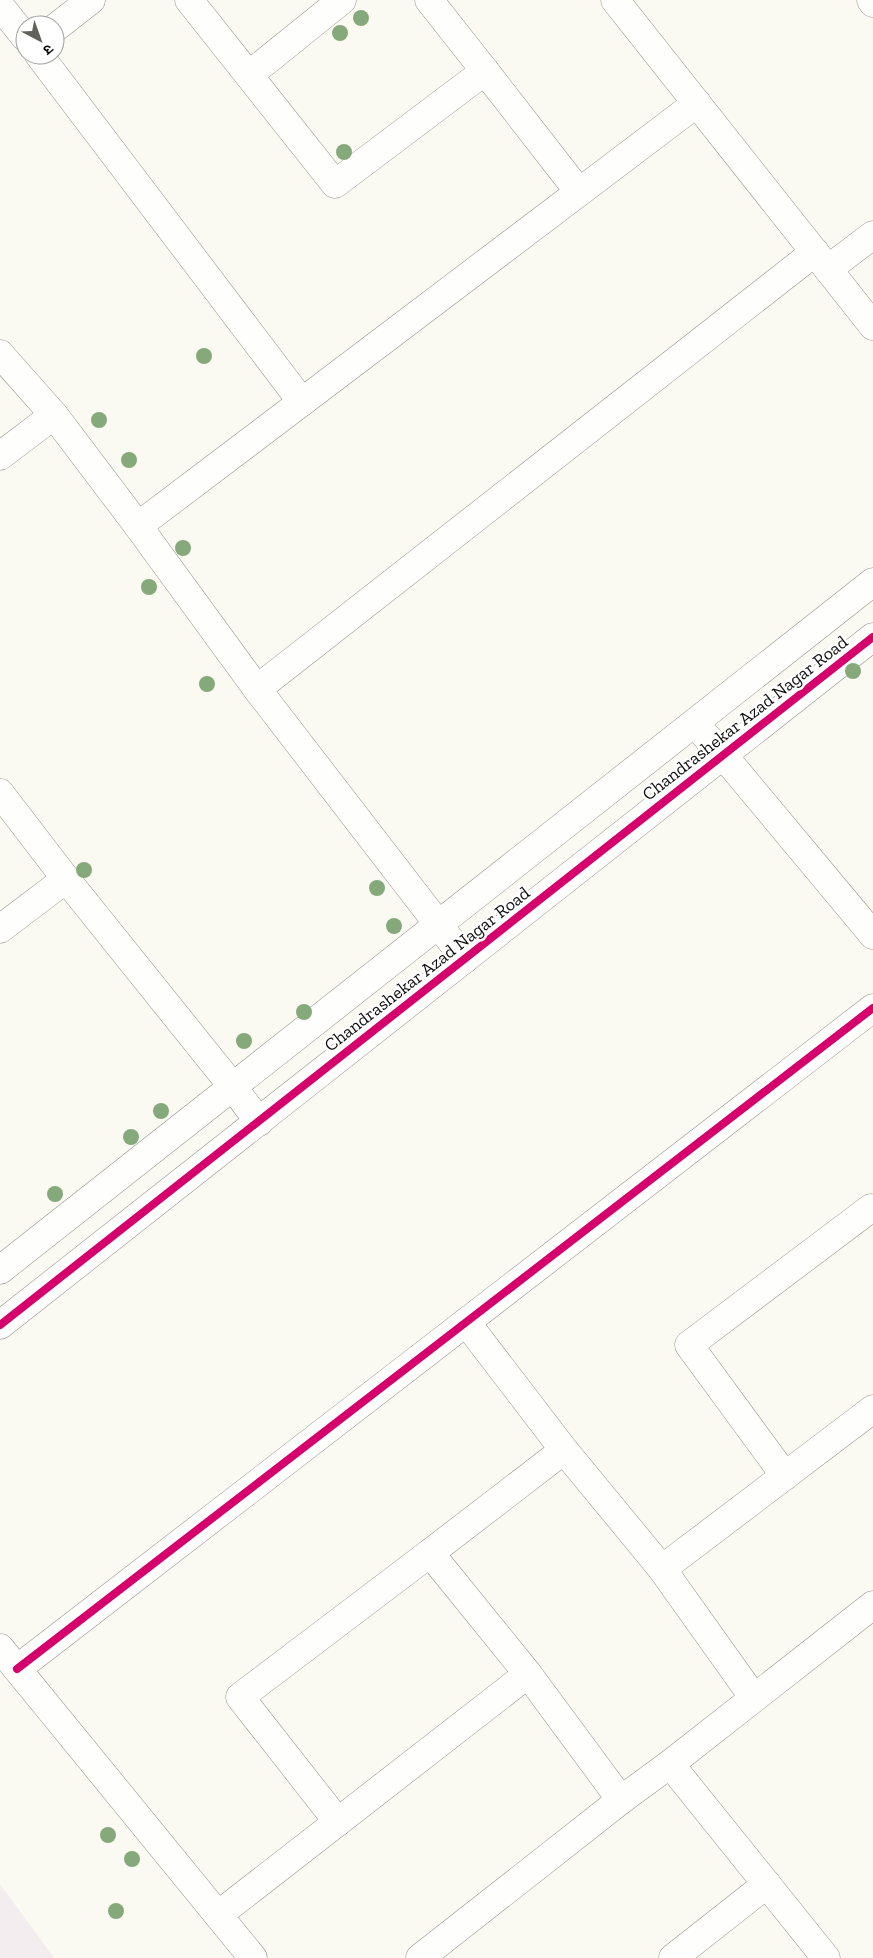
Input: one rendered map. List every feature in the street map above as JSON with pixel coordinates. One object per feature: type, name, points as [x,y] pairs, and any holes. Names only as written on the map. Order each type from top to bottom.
[{"type":"street","points":[[65,20],[91,0]]},
{"type":"street","points":[[190,0],[335,184],[485,71]]},
{"type":"street","points":[[249,75],[342,0]]},
{"type":"street","points":[[429,0],[579,192]]},
{"type":"street","points":[[615,0],[873,326]]},
{"type":"street","points":[[0,6],[15,25]]},
{"type":"street","points":[[47,65],[302,402]]},
{"type":"street","points":[[138,526],[697,103]]},
{"type":"street","points":[[257,689],[822,261],[873,235]]},
{"type":"street","points":[[0,354],[54,415],[257,689],[465,958]]},
{"type":"street","points":[[0,456],[54,415]]},
{"type":"street","name":"Chandrashekar Azad Nagar Road","points":[[0,1270],[873,582]]},
{"type":"street","name":"Chandrashekar Azad Nagar Road","points":[[0,1325],[873,637]]},
{"type":"street","points":[[694,724],[723,755],[873,935]]},
{"type":"street","points":[[0,793],[259,1122]]},
{"type":"street","points":[[0,929],[66,879]]},
{"type":"street","points":[[17,1669],[873,1008]]},
{"type":"street","points":[[785,1476],[689,1345],[872,1208]]},
{"type":"street","points":[[466,1322],[564,1450],[662,1569],[754,1698]]},
{"type":"street","points":[[662,1569],[873,1409]]},
{"type":"street","points":[[338,1822],[240,1697],[564,1450]]},
{"type":"street","points":[[430,1553],[528,1674],[621,1800]]},
{"type":"street","points":[[420,1958],[873,1605]]},
{"type":"street","points":[[0,1648],[253,1958]]},
{"type":"street","points":[[218,1915],[528,1674]]},
{"type":"street","points":[[670,1764],[826,1958]]},
{"type":"street","points":[[674,1958],[767,1884]]},
{"type":"shaded area","points":[[0,1884],[54,1958],[0,1958]]},
{"type":"cycle path","points":[[0,1325],[873,637]]},
{"type":"cycle path","points":[[17,1669],[873,1008]]}]
